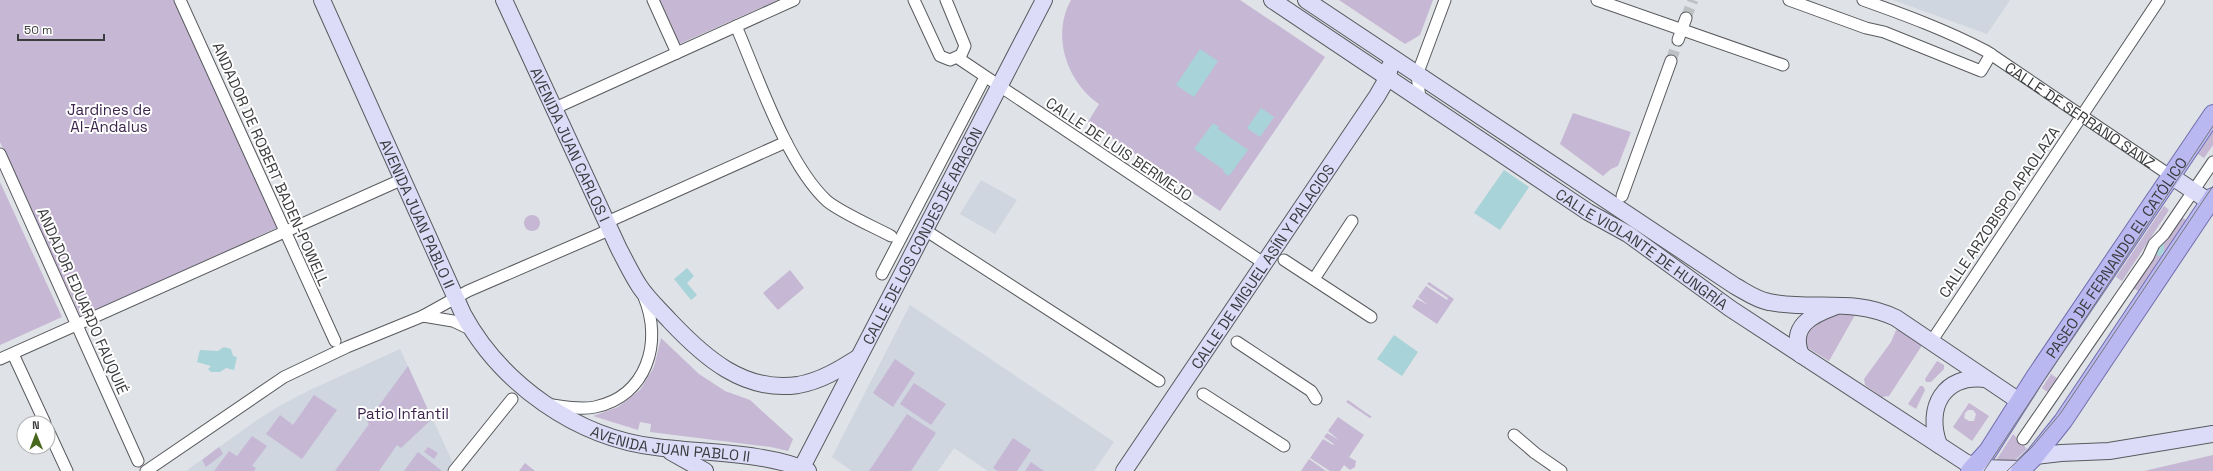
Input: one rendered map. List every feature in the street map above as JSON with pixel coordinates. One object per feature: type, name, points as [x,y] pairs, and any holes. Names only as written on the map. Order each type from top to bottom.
[{"type":"main road","name":"PASEO DE FERNANDO EL CATÓLICO","points":[[2019,401],[2213,114]]},
{"type":"main road","points":[[2021,470],[2035,456],[2063,421],[2212,201]]},
{"type":"main road","points":[[1972,469],[1988,452],[2019,401]]},
{"type":"street","name":"ANDADOR DE ROBERT BADEN-POWELL","points":[[180,0],[284,232],[335,341]]},
{"type":"street","name":"AVENIDA JUAN PABLO II","points":[[322,0],[455,297],[472,330],[504,368],[546,404],[576,423],[605,436],[656,447],[761,458],[788,463],[803,470]]},
{"type":"street","name":"AVENIDA JUAN CARLOS I","points":[[504,0],[607,226],[640,288],[651,318],[651,351],[641,377],[628,392]]},
{"type":"street","points":[[653,0],[677,53]]},
{"type":"street","points":[[553,109],[794,0]]},
{"type":"street","points":[[914,0],[940,56],[950,60],[958,58],[963,52],[964,46],[946,0]]},
{"type":"street","name":"CALLE DE LOS CONDES DE ARAGÓN","points":[[803,470],[859,357],[1044,0]]},
{"type":"street","name":"CALLE VIOLANTE DE HUNGRÍA","points":[[1272,0],[1588,212],[1628,234],[1731,309],[1939,445],[1972,469],[2021,470]]},
{"type":"street","name":"CALLE VIOLANTE DE HUNGRÍA","points":[[1306,0],[1711,271],[1748,293],[1768,302],[1833,305],[1879,310],[1896,318],[2019,401]]},
{"type":"street","points":[[1420,98],[1417,75],[1446,0]]},
{"type":"street","points":[[1596,0],[1680,35],[1784,65]]},
{"type":"street","points":[[1789,0],[1860,26],[1884,32],[1981,71],[1991,54]]},
{"type":"street","name":"CALLE DE SERRANO SANZ","points":[[1863,0],[1947,31],[1991,54],[2194,191],[2212,201]]},
{"type":"street","name":"CALLE ARZOBISPO APAOLAZA","points":[[1931,342],[2159,0]]},
{"type":"street","points":[[1680,35],[1686,18]]},
{"type":"street","points":[[736,26],[786,142],[807,178],[828,202],[891,236]]},
{"type":"street","name":"CALLE DE MIGUEL ASÍN Y PALACIOS","points":[[1124,471],[1388,77],[1390,57]]},
{"type":"street","name":"CALLE DE LUIS BERMEJO","points":[[958,58],[1264,264]]},
{"type":"street","points":[[1622,196],[1671,61]]},
{"type":"street","name":"CALLE DE LOS CONDES DE ARAGÓN","points":[[882,274],[985,77]]},
{"type":"street","points":[[146,471],[284,377],[347,347],[424,316],[455,297],[786,142]]},
{"type":"street","name":"ANDADOR EDUARDO FAUQUIÉ","points":[[0,154],[78,324],[133,455],[138,461]]},
{"type":"street","name":"PASEO DE FERNANDO EL CATÓLICO","points":[[2023,439],[2148,257],[2154,244],[2164,234],[2213,162]]},
{"type":"street","points":[[0,359],[403,179]]},
{"type":"street","points":[[1314,279],[1352,221]]},
{"type":"street","points":[[925,230],[1159,381]]},
{"type":"street","points":[[1284,260],[1371,317]]},
{"type":"street","points":[[1695,282],[1746,300],[1768,302]]},
{"type":"street","name":"AVENIDA JUAN CARLOS I","points":[[640,288],[673,324],[703,353],[717,365],[742,379],[758,383],[797,385],[823,378],[859,357]]},
{"type":"street","points":[[1801,354],[1798,338],[1804,323],[1816,314],[1833,305]]},
{"type":"street","points":[[424,316],[453,321],[472,330]]},
{"type":"street","points":[[1237,342],[1311,391],[1316,399]]},
{"type":"street","points":[[13,354],[41,415]]},
{"type":"street","points":[[1939,445],[1935,434],[1934,416],[1942,395],[1951,386],[1963,380],[1986,379]]},
{"type":"street","name":"AVENIDA JUAN PABLO II","points":[[546,404],[594,408],[628,392]]},
{"type":"street","points":[[1203,394],[1284,446]]},
{"type":"street","points":[[459,469],[512,400]]},
{"type":"street","points":[[2035,456],[2061,453],[2109,451],[2213,434]]},
{"type":"street","points":[[1514,435],[1561,471]]},
{"type":"street","points":[[56,447],[67,471]]},
{"type":"street","points":[[656,447],[684,458],[705,471]]},
{"type":"shaded area","points":[[1893,0],[2010,0],[1987,34]]},
{"type":"shaded area","points":[[981,180],[1017,200],[995,234],[960,214]]},
{"type":"shaded area","points":[[910,305],[1114,442],[1094,471],[988,471],[954,448],[938,471],[852,471],[832,457]]},
{"type":"shaded area","points":[[400,349],[453,463],[446,471],[186,471],[260,418],[281,405],[310,390]]},
{"type":"green space","name":"Jardines de Al-Ándalus","points":[[0,0],[175,0],[279,227],[81,317],[0,142]]},
{"type":"green space","points":[[657,0],[778,0],[677,45]]},
{"type":"green space","points":[[1071,0],[1240,0],[1325,57],[1220,211],[1088,122],[1099,104],[1078,84],[1071,71],[1063,43],[1062,28],[1065,14]]},
{"type":"green space","points":[[1339,0],[1433,0],[1420,35],[1405,44]]},
{"type":"green space","points":[[1573,113],[1631,132],[1618,166],[1611,169],[1603,176],[1560,144]]},
{"type":"green space","points":[[2213,132],[2213,145],[2204,158],[2198,154]]},
{"type":"green space","points":[[0,182],[62,317],[0,345]]},
{"type":"green space","points":[[2164,206],[2169,210],[2122,281],[2116,277]]},
{"type":"green space","points":[[532,215],[538,217],[540,223],[538,229],[532,231],[526,229],[524,223],[526,217]]},
{"type":"green space","points":[[2181,217],[2186,220],[2138,291],[2133,288],[2155,254],[2163,254],[2164,241]]},
{"type":"green space","points":[[790,270],[804,288],[778,310],[763,293]]},
{"type":"green space","points":[[1429,282],[1454,299],[1437,324],[1412,307],[1417,299],[1428,305],[1418,297],[1426,286],[1447,300],[1448,298],[1427,284]]},
{"type":"green space","points":[[1826,314],[1855,315],[1829,361],[1805,346],[1805,334],[1822,321]]},
{"type":"green space","points":[[1900,329],[1921,343],[1921,347],[1889,396],[1882,397],[1865,385],[1864,379],[1891,342],[1896,330]]},
{"type":"green space","points":[[661,338],[699,374],[725,391],[750,400],[793,439],[788,451],[771,447],[650,432],[651,424],[640,422],[638,430],[593,416],[618,407],[640,390],[654,367]]},
{"type":"green space","points":[[895,359],[915,373],[893,407],[873,393]]},
{"type":"green space","points":[[1937,361],[1944,365],[1944,369],[1931,382],[1926,382],[1925,379]]},
{"type":"green space","name":"Patio Infantil","points":[[408,366],[432,419],[401,448],[397,445],[379,471],[335,471],[369,424],[367,422]]},
{"type":"green space","points":[[2051,374],[2058,379],[2049,393],[2042,388]]},
{"type":"green space","points":[[914,383],[946,404],[931,425],[900,404]]},
{"type":"green space","points":[[1920,386],[1923,386],[1925,390],[1916,409],[1908,404]]},
{"type":"green space","points":[[314,395],[337,410],[302,459],[266,434],[280,415],[293,425]]},
{"type":"green space","points":[[1348,400],[1372,417],[1370,418],[1346,402]]},
{"type":"green space","points":[[1969,403],[1989,416],[1972,441],[1953,427]],"holes":[[[1968,410],[1973,410],[1976,414],[1974,421],[1969,421],[1964,418],[1965,413]]]},
{"type":"green space","points":[[907,414],[936,433],[911,471],[869,471]]},
{"type":"green space","points":[[1338,417],[1364,435],[1349,457],[1356,461],[1355,467],[1350,470],[1344,465],[1340,471],[1330,471],[1310,458],[1323,439],[1333,445],[1334,444],[1324,437],[1327,433],[1339,440],[1328,431]]},
{"type":"green space","points":[[2013,434],[2027,449],[2012,463],[1995,462]]},
{"type":"green space","points":[[252,436],[267,446],[252,466],[256,468],[254,471],[214,471],[229,451],[237,456]]},
{"type":"green space","points":[[1013,438],[1031,450],[1017,471],[998,471],[993,468]]},
{"type":"green space","points":[[219,447],[223,454],[206,467],[202,460]]},
{"type":"green space","points":[[428,447],[438,453],[434,459],[424,452]]},
{"type":"green space","points":[[418,452],[442,471],[404,471]]},
{"type":"green space","points":[[2213,455],[2213,471],[2144,471]]},
{"type":"green space","points":[[1309,459],[1326,471],[1301,471]]},
{"type":"green space","points":[[1031,462],[1044,471],[1025,471]]},
{"type":"green space","points":[[525,463],[535,471],[519,471]]},
{"type":"water","points":[[1200,49],[1218,61],[1194,97],[1176,85]]},
{"type":"water","points":[[1261,108],[1274,117],[1260,137],[1247,128]]},
{"type":"water","points":[[1213,123],[1219,127],[1218,129],[1248,150],[1229,176],[1223,172],[1224,170],[1194,149]]},
{"type":"water","points":[[1504,170],[1529,187],[1500,230],[1474,213]]},
{"type":"water","points":[[2164,241],[2164,252],[2160,256],[2156,255],[2155,247]]},
{"type":"water","points":[[687,268],[694,276],[687,283],[697,295],[691,300],[674,279]]},
{"type":"water","points":[[1394,335],[1418,352],[1402,376],[1377,359]]},
{"type":"water","points":[[224,347],[231,349],[233,356],[237,357],[234,370],[226,368],[220,372],[211,372],[208,369],[211,366],[197,362],[200,350],[218,351]]},
{"type":"tunnel","points":[[1686,18],[1693,0]]},
{"type":"tunnel","points":[[1671,61],[1678,40]]},
{"type":"tram line","points":[[1984,471],[2213,126]]},
{"type":"tram line","points":[[2007,471],[2032,447],[2060,414],[2213,186]]}]
